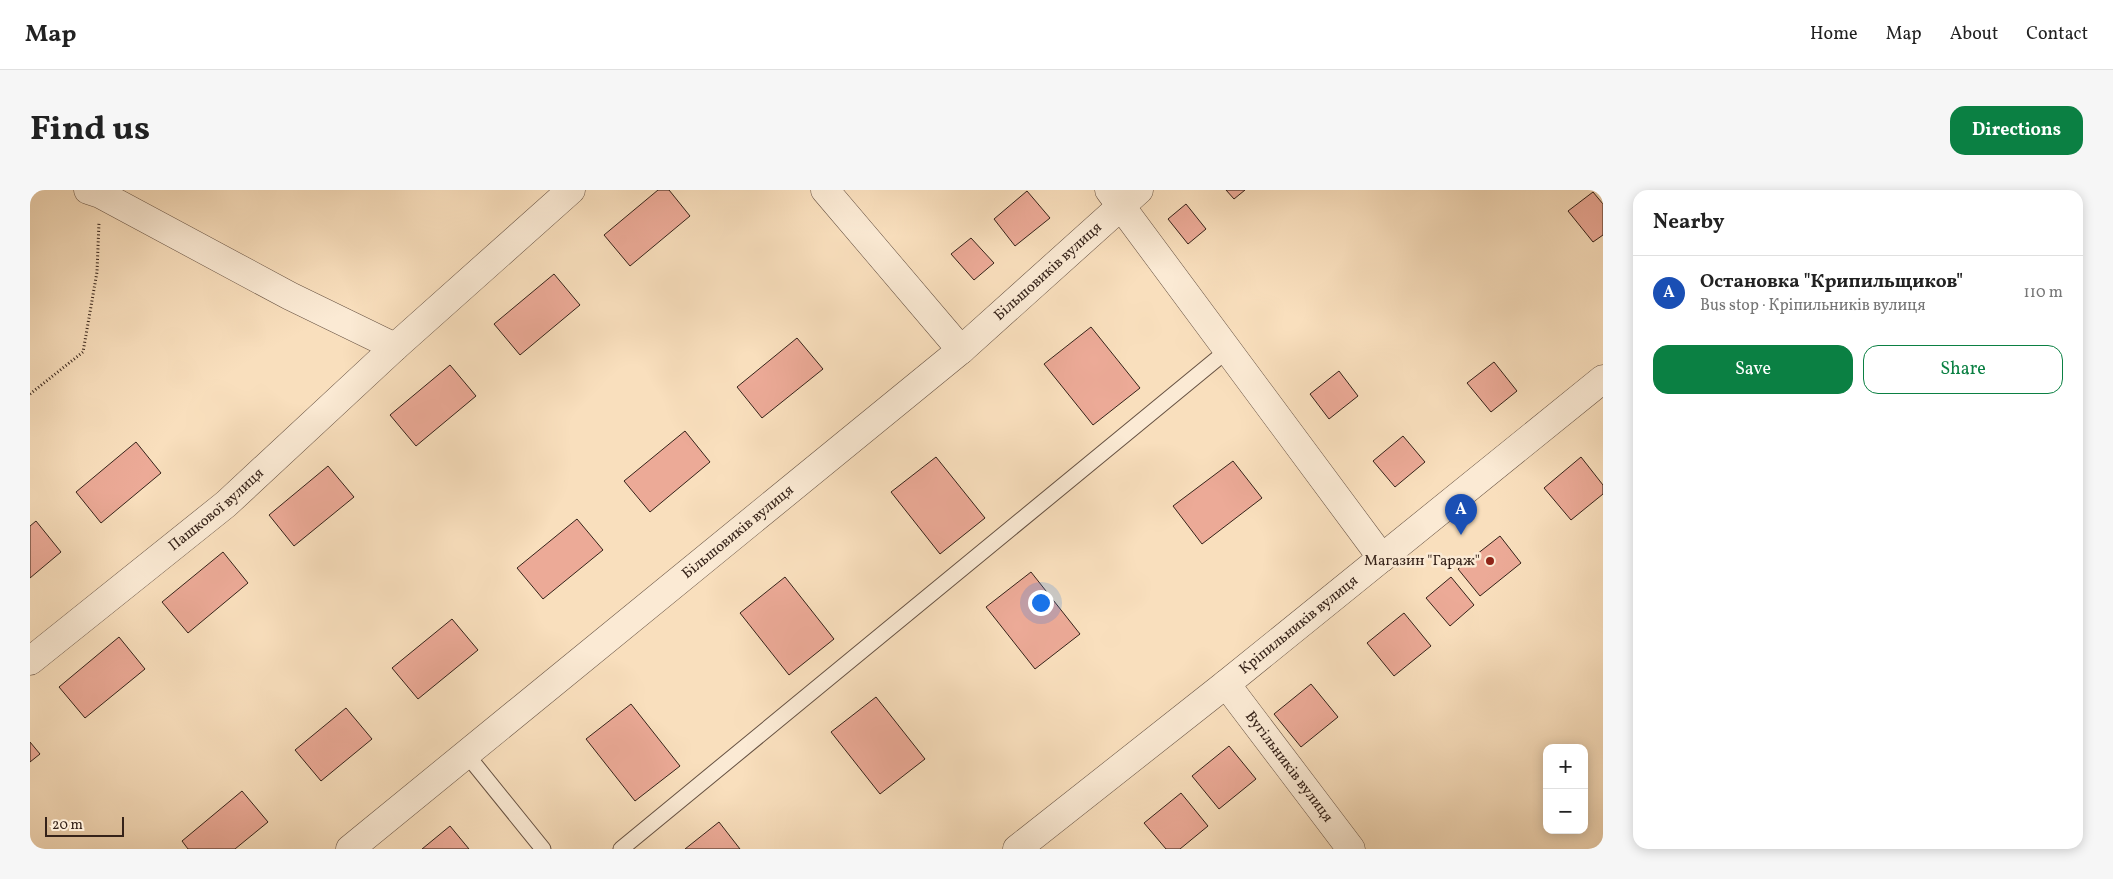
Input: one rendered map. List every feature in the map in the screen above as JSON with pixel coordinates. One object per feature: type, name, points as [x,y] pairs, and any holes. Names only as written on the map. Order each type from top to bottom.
[{"type":"street","name":"Пашкової вулиця","points":[[30,661],[226,504],[395,347],[572,190]]},
{"type":"street","points":[[825,190],[961,350]]},
{"type":"street","points":[[94,192],[290,296],[395,347]]},
{"type":"street","name":"Більшовиків вулиця","points":[[350,849],[961,350],[1123,196],[1229,349],[1382,558]]},
{"type":"street","name":"Кріпильників вулиця","points":[[1017,849],[1226,684],[1603,379]]},
{"type":"street","name":"Вугільників вулиця","points":[[1226,684],[1351,849]]},
{"type":"lane","points":[[621,849],[1229,349]]},
{"type":"lane","points":[[467,755],[543,849]]},
{"type":"path","points":[[30,394],[83,352],[97,272],[94,192]]},
{"type":"building","points":[[658,190],[669,190],[690,216],[630,266],[604,235]]},
{"type":"building","points":[[1226,190],[1245,190],[1234,199]]},
{"type":"building","points":[[1027,191],[1050,218],[1015,246],[994,219]]},
{"type":"building","points":[[1593,192],[1603,204],[1603,235],[1593,242],[1568,211]]},
{"type":"building","points":[[1186,204],[1206,229],[1188,244],[1168,219]]},
{"type":"building","points":[[971,238],[994,263],[974,280],[951,254]]},
{"type":"building","points":[[554,274],[580,305],[520,355],[494,324]]},
{"type":"building","points":[[1091,327],[1140,388],[1093,425],[1044,364]]},
{"type":"building","points":[[797,338],[823,369],[762,418],[737,387]]},
{"type":"building","points":[[1494,362],[1517,391],[1491,412],[1467,383]]},
{"type":"building","points":[[450,365],[476,396],[416,446],[390,415]]},
{"type":"building","points":[[1339,371],[1358,396],[1329,419],[1310,394]]},
{"type":"building","points":[[685,431],[710,462],[650,512],[624,481]]},
{"type":"building","points":[[1403,436],[1425,462],[1395,487],[1373,461]]},
{"type":"building","points":[[136,442],[161,473],[101,523],[76,492]]},
{"type":"building","points":[[936,457],[985,518],[940,554],[891,492]]},
{"type":"building","points":[[1581,457],[1603,485],[1603,494],[1571,520],[1544,488]]},
{"type":"building","points":[[1233,461],[1262,498],[1202,544],[1173,506]]},
{"type":"building","points":[[328,466],[354,497],[294,546],[269,515]]},
{"type":"building","points":[[577,519],[603,550],[543,599],[517,568]]},
{"type":"building","points":[[36,521],[61,552],[30,578],[30,526]]},
{"type":"building","points":[[1500,536],[1521,563],[1480,596],[1458,569]]},
{"type":"building","points":[[223,552],[248,583],[188,633],[162,602]]},
{"type":"building","points":[[1031,572],[1080,634],[1035,669],[986,607]]},
{"type":"building","points":[[785,577],[834,639],[789,675],[740,613]]},
{"type":"building","points":[[1451,577],[1474,605],[1450,626],[1426,598]]},
{"type":"building","points":[[1404,613],[1431,646],[1394,676],[1367,643]]},
{"type":"building","points":[[452,619],[478,650],[418,699],[392,668]]},
{"type":"building","points":[[119,637],[145,669],[85,718],[59,687]]},
{"type":"building","points":[[1311,684],[1338,717],[1301,747],[1274,714]]},
{"type":"building","points":[[876,697],[925,759],[880,794],[831,732]]},
{"type":"building","points":[[631,704],[680,766],[635,801],[586,739]]},
{"type":"building","points":[[346,708],[372,739],[321,781],[295,750]]},
{"type":"building","points":[[30,742],[40,754],[30,762]]},
{"type":"building","points":[[1229,746],[1256,779],[1219,809],[1192,776]]},
{"type":"building","points":[[242,791],[268,822],[235,849],[188,849],[182,841]]},
{"type":"building","points":[[1181,793],[1208,826],[1180,849],[1166,849],[1144,823]]},
{"type":"building","points":[[719,822],[740,849],[685,849]]},
{"type":"building","points":[[450,826],[469,849],[422,849]]},
{"type":"place","name":"Остановка \"Крипильщиков\"","points":[[1461,535]]},
{"type":"place","name":"Магазин \"Гараж\"","points":[[1490,561]]}]
